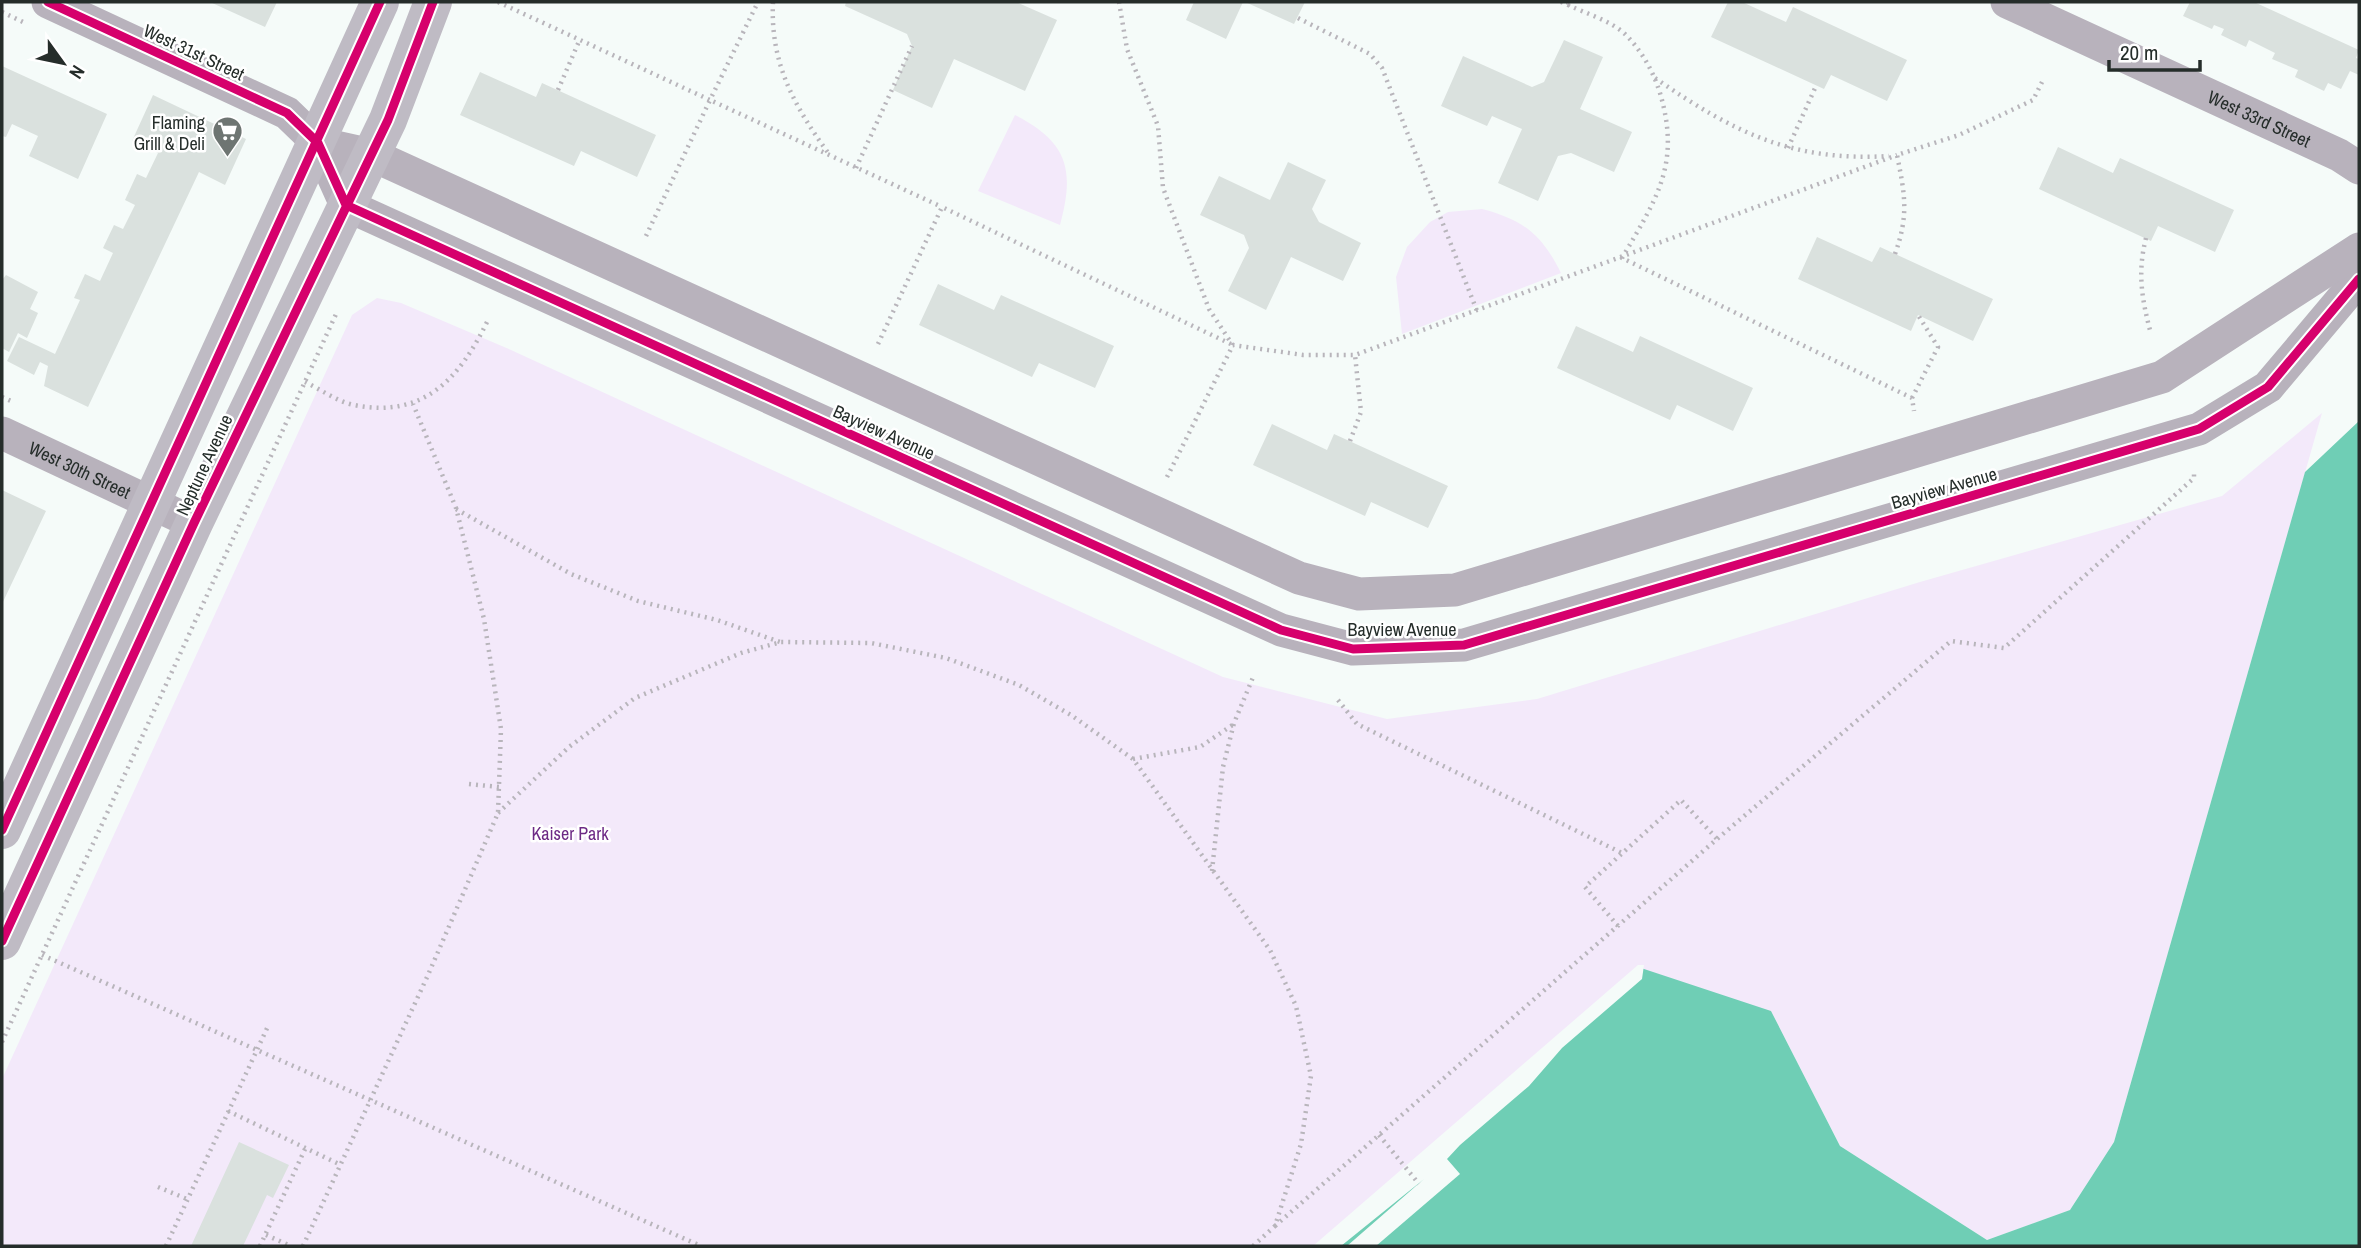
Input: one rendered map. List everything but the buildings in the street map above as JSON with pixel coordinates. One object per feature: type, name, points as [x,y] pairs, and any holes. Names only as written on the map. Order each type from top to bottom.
[{"type":"main road","name":"Neptune Avenue","points":[[2,830],[150,502],[318,143],[380,2]]},
{"type":"main road","name":"Neptune Avenue","points":[[2,941],[194,523],[372,155],[433,2]]},
{"type":"street","name":"West 31st Street","points":[[48,2],[287,113],[318,143]]},
{"type":"street","name":"West 33rd Street","points":[[2007,2],[2339,155],[2359,168]]},
{"type":"street","name":"Bayview Avenue","points":[[318,143],[372,155],[1299,578],[1359,594],[1455,590],[2162,377],[2359,249]]},
{"type":"street","points":[[318,143],[346,205]]},
{"type":"street","name":"Bayview Avenue","points":[[346,205],[1280,630],[1353,649],[1464,645],[2199,429],[2268,387],[2359,279]]},
{"type":"street","name":"West 30th Street","points":[[2,433],[194,523]]},
{"type":"path","points":[[498,2],[831,155],[1233,345],[1303,355],[1355,355],[1897,155],[1959,135],[2033,100],[2042,82]]},
{"type":"path","points":[[646,236],[758,2]]},
{"type":"path","points":[[773,2],[775,54],[802,116],[831,155]]},
{"type":"path","points":[[1119,2],[1127,49],[1158,126],[1163,188],[1209,309],[1233,345]]},
{"type":"path","points":[[1562,2],[1569,3],[1623,32],[1644,57],[1655,77],[1670,129],[1668,148],[1654,202],[1622,258]]},
{"type":"path","points":[[1298,18],[1370,54],[1382,68],[1477,311]]},
{"type":"path","points":[[558,90],[580,39]]},
{"type":"path","points":[[856,167],[912,46]]},
{"type":"path","points":[[1655,77],[1715,119],[1788,148],[1828,157],[1897,155]]},
{"type":"path","points":[[1788,148],[1816,86]]},
{"type":"path","points":[[1895,254],[1905,227],[1907,208],[1897,155]]},
{"type":"path","points":[[878,344],[942,207]]},
{"type":"path","points":[[2146,238],[2139,263],[2140,285],[2151,334]]},
{"type":"path","points":[[1622,258],[1912,398]]},
{"type":"path","points":[[2,1042],[338,311]]},
{"type":"path","points":[[1914,411],[1912,398],[1938,347],[1918,315]]},
{"type":"path","points":[[305,382],[353,405],[390,408],[413,404],[435,393],[470,357],[488,320]]},
{"type":"path","points":[[1167,477],[1233,345]]},
{"type":"path","points":[[1350,441],[1361,412],[1355,355]]},
{"type":"path","points":[[303,1246],[498,813],[501,729],[484,619],[456,509],[413,404]]},
{"type":"path","points":[[1255,1246],[1717,839],[1951,641],[2004,648],[2194,478],[2194,474]]},
{"type":"path","points":[[456,509],[571,574],[638,601],[718,620],[781,642]]},
{"type":"path","points":[[498,813],[569,747],[635,698],[741,653],[781,642],[871,643],[946,659],[1019,685],[1071,715],[1133,759],[1270,950],[1296,1006],[1311,1076],[1301,1144],[1275,1226]]},
{"type":"path","points":[[1212,871],[1223,767],[1234,723],[1254,675]]},
{"type":"path","points":[[1338,700],[1357,724],[1622,853]]},
{"type":"path","points":[[1133,759],[1200,747],[1234,723]]},
{"type":"path","points":[[469,784],[499,787]]},
{"type":"path","points":[[1618,926],[1585,887],[1681,800],[1717,839]]},
{"type":"path","points":[[42,955],[701,1246]]},
{"type":"path","points":[[166,1246],[269,1024]]},
{"type":"path","points":[[228,1111],[341,1165]]},
{"type":"path","points":[[1379,1135],[1419,1184]]},
{"type":"path","points":[[260,1246],[305,1148]]},
{"type":"path","points":[[158,1187],[187,1199]]},
{"type":"path","points":[[265,1235],[291,1246]]},
{"type":"green space","points":[[1015,115],[1046,136],[1063,160],[1067,188],[1060,225],[978,191]]},
{"type":"green space","points":[[1482,209],[1509,218],[1530,231],[1547,249],[1561,273],[1402,334],[1396,277],[1407,247],[1430,222],[1448,212]]},
{"type":"green space","name":"Kaiser Park","points":[[377,298],[401,303],[511,350],[1223,677],[1387,719],[1537,699],[1920,582],[2222,496],[2322,413],[2114,1142],[2070,1210],[1987,1240],[1840,1146],[1771,1011],[1317,1246],[2,1246],[2,1079],[352,315]]},
{"type":"shaded area","points":[[2359,421],[2359,1246],[1317,1246],[1641,968],[1771,1011],[1840,1146],[1987,1240],[2070,1210],[2114,1142],[2305,472]]},
{"type":"pier","points":[[1638,965],[1644,965],[1642,979],[1562,1048],[1529,1086],[1447,1159],[1460,1174],[1376,1246],[1347,1246],[1424,1179],[1341,1246],[1313,1246]]},
{"type":"cycle path","points":[[48,2],[287,113],[318,143],[346,205],[1281,630],[1353,649],[1464,645],[2199,429],[2268,387],[2359,279]]},
{"type":"cycle path","points":[[2,830],[380,2]]},
{"type":"cycle path","points":[[2,941],[194,523],[388,120],[433,2]]},
{"type":"place","name":"Flaming Grill & Deli","points":[[228,159]]}]
